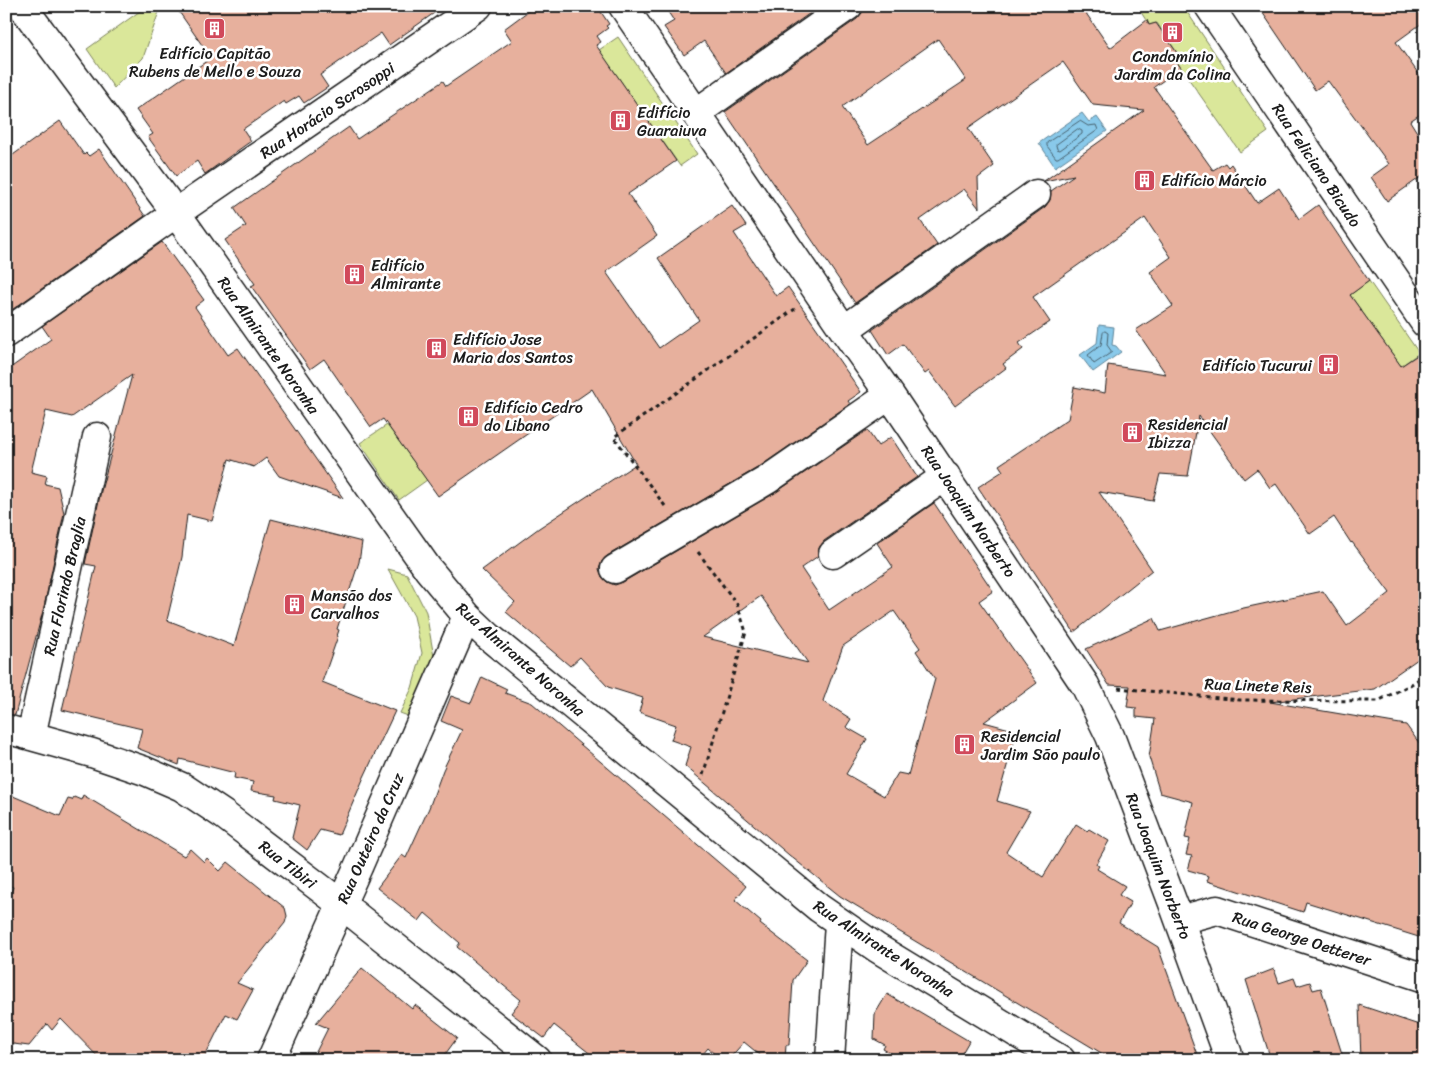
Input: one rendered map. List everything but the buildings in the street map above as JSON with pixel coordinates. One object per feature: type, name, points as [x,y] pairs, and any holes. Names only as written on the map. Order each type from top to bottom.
[{"type":"street","name":"Rua Almirante Noronha","points":[[22,6],[176,213],[428,569],[467,616],[694,805],[839,922],[1061,1060]]},
{"type":"street","name":"Rua Horácio Scrosoppi","points":[[6,333],[176,213],[478,6]]},
{"type":"street","name":"Rua Joaquim Norberto","points":[[623,6],[818,293],[946,476],[1085,685],[1110,736],[1180,920],[1230,1060]]},
{"type":"street","points":[[696,113],[848,6]]},
{"type":"street","name":"Rua Feliciano Bicudo","points":[[1209,6],[1425,323]]},
{"type":"street","points":[[844,330],[1036,194]]},
{"type":"street","points":[[615,569],[734,501],[890,395]]},
{"type":"street","name":"Rua Florindo Braglia","points":[[18,732],[97,437]]},
{"type":"street","points":[[832,554],[946,476]]},
{"type":"street","name":"Rua Outeiro da Cruz","points":[[270,1060],[341,904],[467,616]]},
{"type":"street","name":"Rua Tibiri","points":[[18,732],[146,771],[182,787],[224,815],[341,904],[537,1060]]},
{"type":"street","name":"Rua George Oetterer","points":[[1180,920],[1217,910],[1425,978]]},
{"type":"street","points":[[830,1060],[839,922]]},
{"type":"path","points":[[694,805],[746,632],[737,604],[614,437],[818,293]]},
{"type":"path","name":"Rua Linete Reis","points":[[1085,685],[1240,700],[1378,701],[1425,675]]},
{"type":"green space","points":[[147,6],[161,6],[143,58],[114,88],[87,49]]},
{"type":"green space","points":[[1142,6],[1183,6],[1268,132],[1240,152],[1177,62],[1180,57],[1157,23],[1149,25],[1139,9]]},
{"type":"green space","points":[[618,37],[697,154],[680,166],[599,50]]},
{"type":"green space","points":[[1369,281],[1419,353],[1401,366],[1350,295]]},
{"type":"green space","points":[[387,425],[427,480],[399,500],[360,443]]},
{"type":"green space","points":[[388,569],[407,574],[426,612],[434,657],[419,700],[408,716],[400,713],[412,688],[422,653],[414,616]]},
{"type":"water","points":[[1082,113],[1089,122],[1097,117],[1107,131],[1055,167],[1039,143]]},
{"type":"water","points":[[1099,325],[1114,327],[1112,345],[1116,346],[1121,352],[1093,372],[1080,355],[1097,343]]},
{"type":"place","name":"Edifício Capitão Rubens de Mello e Souza","points":[[215,29]]},
{"type":"place","name":"Condomínio Jardim da Colina","points":[[1173,32]]},
{"type":"place","name":"Edifício Guaraiuva","points":[[621,121]]},
{"type":"place","name":"Edifício Márcio","points":[[1145,180]]},
{"type":"place","name":"Edifício Almirante","points":[[355,274]]},
{"type":"place","name":"Edifício Jose Maria dos Santos","points":[[437,348]]},
{"type":"place","name":"Edifício Tucurui","points":[[1328,365]]},
{"type":"place","name":"Edifício Cedro do Libano","points":[[468,416]]},
{"type":"place","name":"Residencial Ibizza","points":[[1132,433]]},
{"type":"place","name":"Mansão dos Carvalhos","points":[[295,604]]},
{"type":"place","name":"Residencial Jardim São paulo","points":[[965,745]]}]
